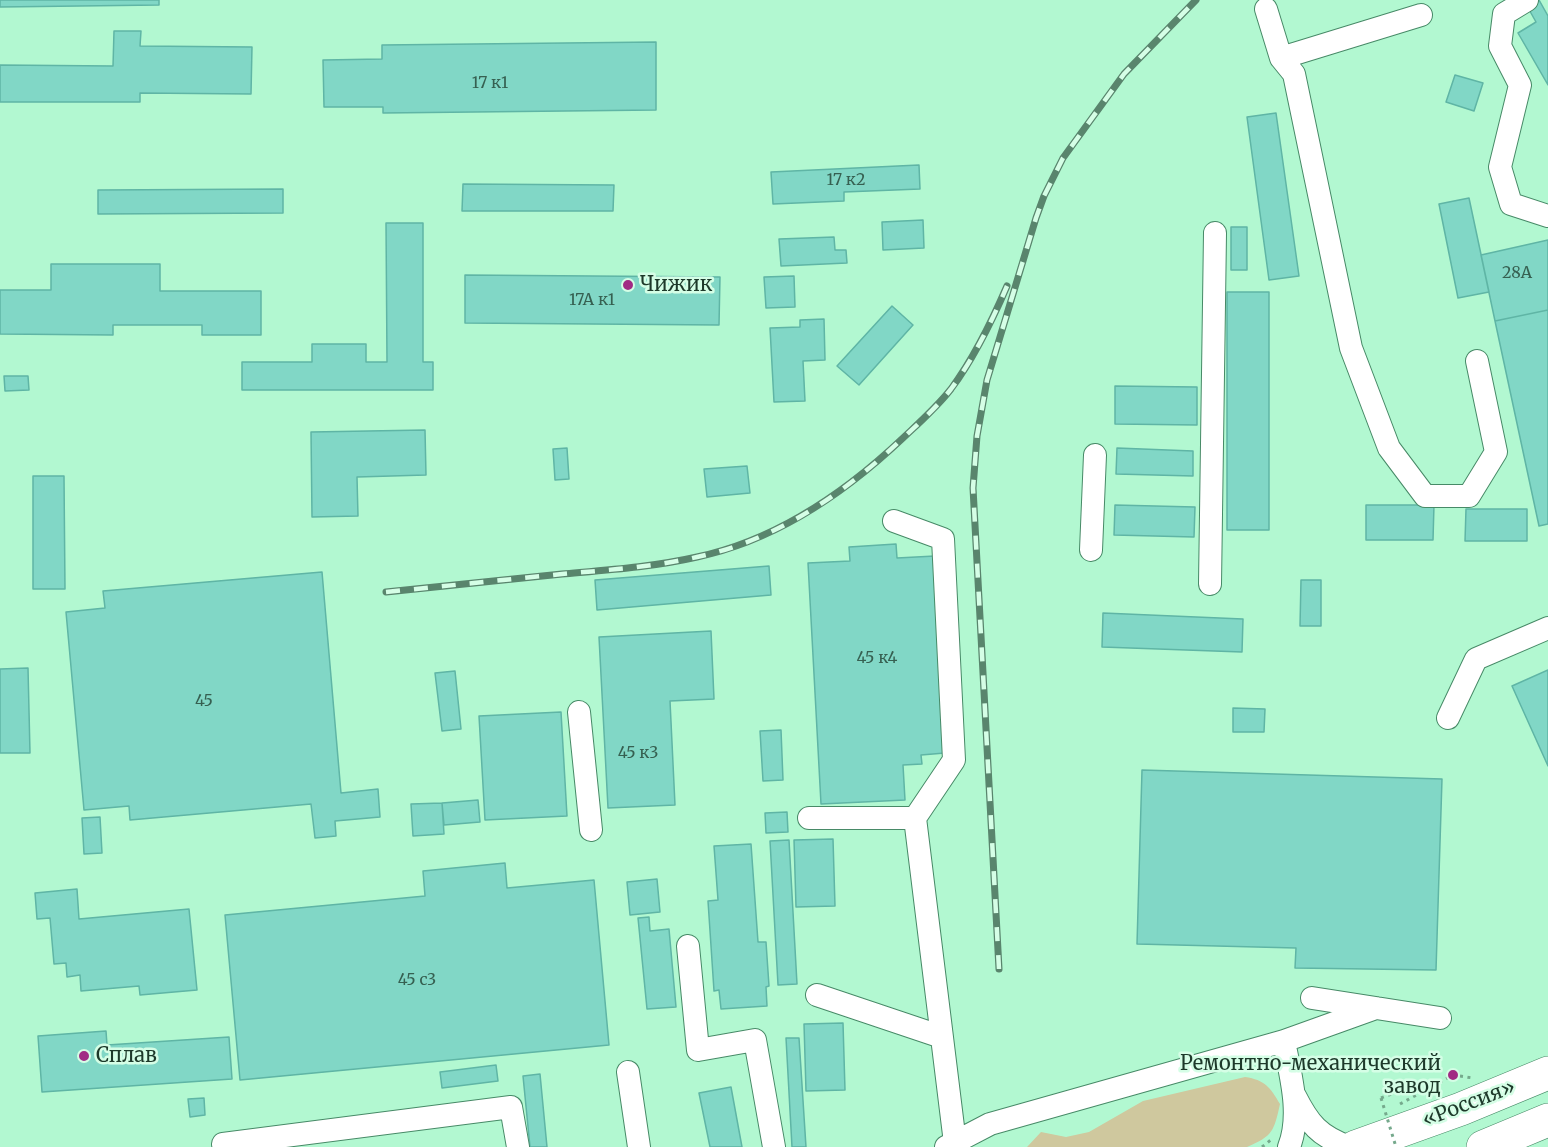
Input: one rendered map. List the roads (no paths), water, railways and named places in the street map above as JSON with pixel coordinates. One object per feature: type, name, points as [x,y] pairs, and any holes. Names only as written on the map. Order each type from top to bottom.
[{"type":"highway","name":"«Россия»","points":[[1355,1147],[1461,1109],[1548,1073]]},
{"type":"highway","points":[[1483,1147],[1548,1120]]},
{"type":"lane","points":[[1527,0],[1504,14],[1500,46],[1520,85],[1500,167],[1511,204],[1548,216]]},
{"type":"lane","points":[[1266,9],[1281,58],[1294,74],[1352,348],[1389,448],[1425,496],[1469,496],[1496,452],[1478,361]]},
{"type":"lane","points":[[1281,58],[1421,15]]},
{"type":"lane","points":[[1210,584],[1215,232]]},
{"type":"lane","points":[[1091,550],[1095,455]]},
{"type":"lane","points":[[894,521],[943,539],[954,760],[915,818],[942,1037],[951,1145],[990,1124],[1284,1041],[1376,1008]]},
{"type":"lane","points":[[1448,718],[1476,659],[1548,628]]},
{"type":"lane","points":[[579,712],[591,830]]},
{"type":"lane","points":[[809,818],[915,818]]},
{"type":"lane","points":[[688,946],[698,1050],[755,1040],[774,1147]]},
{"type":"lane","points":[[817,995],[942,1037]]},
{"type":"lane","points":[[1312,998],[1440,1018]]},
{"type":"lane","points":[[1284,1041],[1293,1092],[1295,1121],[1289,1147]]},
{"type":"lane","points":[[628,1072],[639,1147]]},
{"type":"lane","points":[[1293,1092],[1307,1119],[1318,1130],[1331,1141],[1349,1147]]},
{"type":"lane","points":[[223,1144],[511,1107],[518,1147]]},
{"type":"railway","points":[[999,969],[973,488],[977,436],[987,380],[1036,218],[1063,158],[1124,74],[1196,0]]},
{"type":"railway","points":[[386,592],[664,563],[726,549],[782,526],[808,512],[858,477],[940,402],[975,352],[1007,286]]},
{"type":"place","name":"Чижик","points":[[628,285]]},
{"type":"place","name":"Сплав","points":[[84,1056]]},
{"type":"place","name":"Ремонтно-механический завод","points":[[1453,1075]]}]
